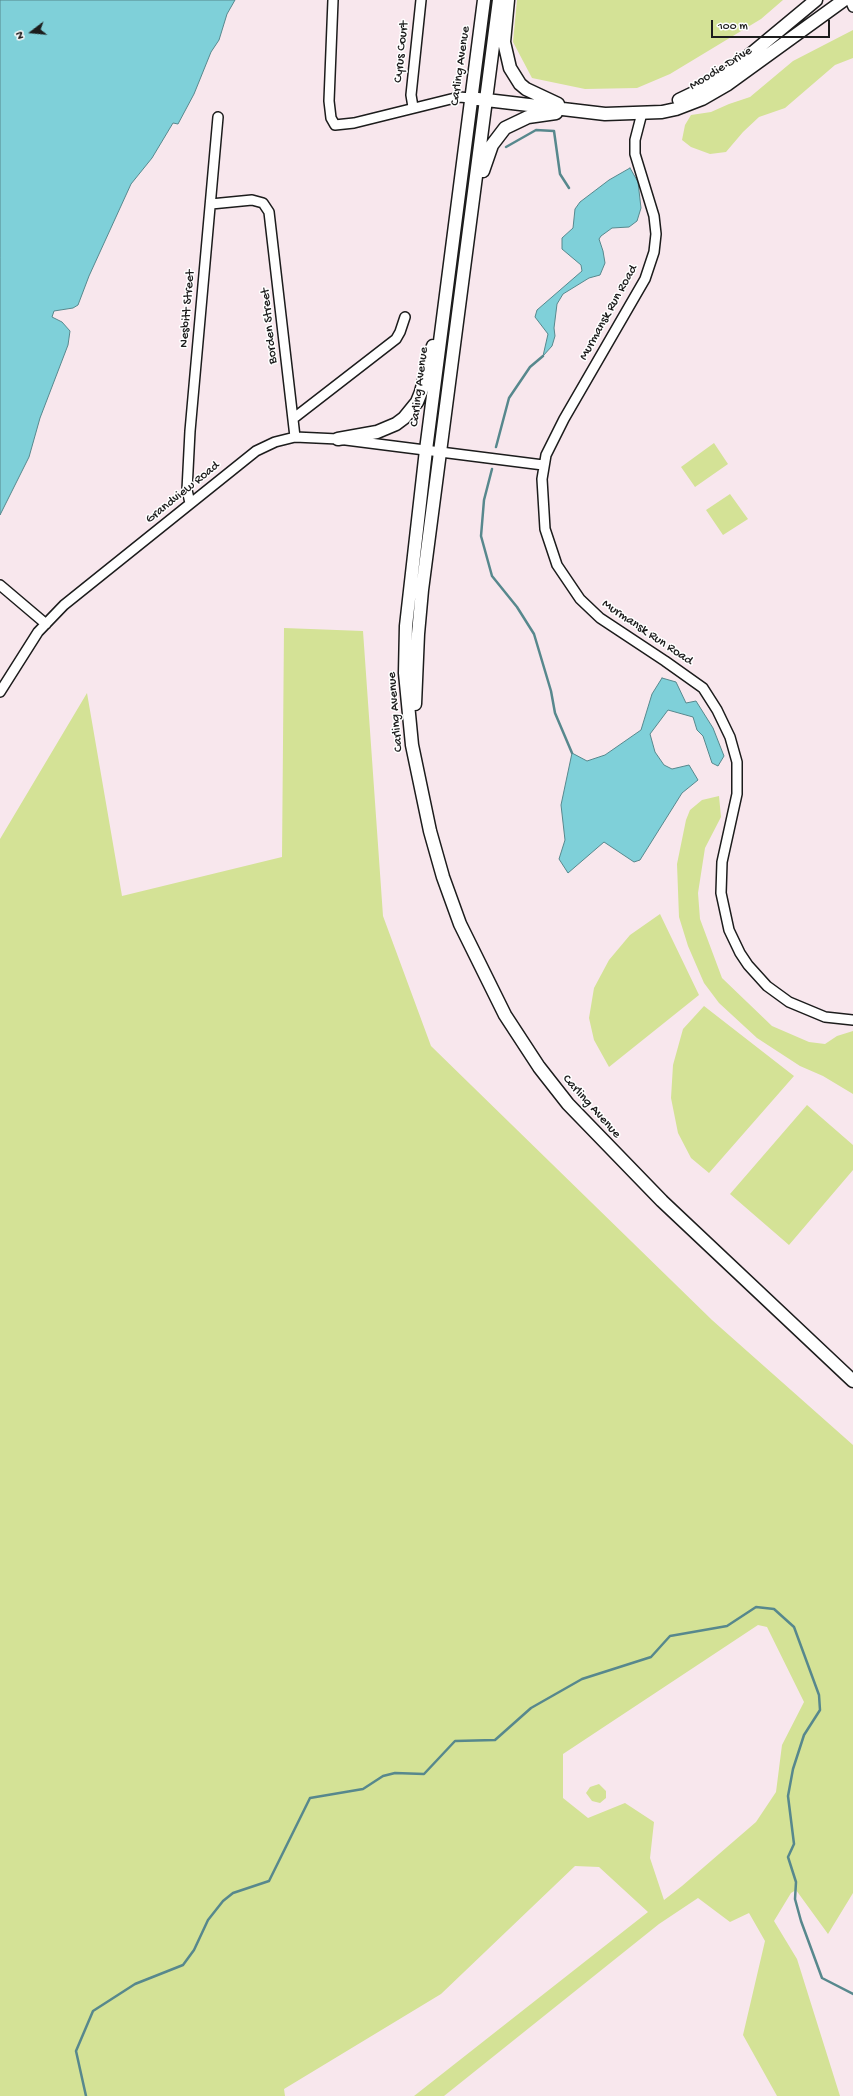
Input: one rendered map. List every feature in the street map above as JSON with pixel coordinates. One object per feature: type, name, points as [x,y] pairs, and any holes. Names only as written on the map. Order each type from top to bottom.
[{"type":"main road","name":"Carling Avenue","points":[[484,0],[426,450],[407,611],[405,641],[408,704],[412,745],[418,779],[436,852],[460,924],[505,1015],[539,1067],[568,1104],[662,1201],[853,1381]]},
{"type":"main road","name":"Carling Avenue","points":[[418,779],[414,709],[422,590],[499,0]]},
{"type":"main road","points":[[508,0],[504,42],[507,59],[514,76],[520,84],[535,95],[578,112]]},
{"type":"main road","name":"Moodie Drive","points":[[642,113],[691,95],[719,79],[816,0]]},
{"type":"main road","name":"Moodie Drive","points":[[471,98],[578,112],[605,114],[662,112],[689,105],[717,91],[844,0]]},
{"type":"main road","points":[[471,219],[486,159],[492,145],[502,131],[518,121],[528,117],[578,112]]},
{"type":"main road","points":[[338,439],[368,434],[388,428],[400,421],[411,410],[421,392],[447,291]]},
{"type":"street","points":[[333,0],[329,101],[331,118],[335,125],[354,123],[413,107],[459,97],[471,98]]},
{"type":"street","name":"Cyrus Court","points":[[413,107],[411,95],[421,0]]},
{"type":"street","points":[[850,0],[853,7]]},
{"type":"street","name":"Murmansk Run Road","points":[[642,113],[635,140],[635,154],[654,216],[656,242],[649,270],[564,419],[543,465],[543,505],[545,529],[557,565],[573,591],[600,618],[703,688],[717,710],[730,737],[737,762],[737,794],[722,862],[721,893],[729,930],[740,953],[748,965],[767,986],[789,1002],[825,1017],[853,1020]]},
{"type":"street","name":"Nesbitt Street","points":[[190,503],[187,490],[190,431],[218,117]]},
{"type":"street","name":"Borden Street","points":[[211,204],[252,200],[263,203],[269,212],[295,437]]},
{"type":"street","points":[[294,418],[396,339],[405,317]]},
{"type":"street","name":"Grandview Road","points":[[0,692],[38,632],[64,605],[256,451],[275,442],[295,437],[338,439],[543,465]]},
{"type":"street","points":[[0,585],[46,624]]},
{"type":"green space","points":[[517,0],[783,0],[761,19],[670,74],[637,88],[585,89],[532,78],[513,42]]},
{"type":"green space","points":[[853,30],[853,58],[835,65],[785,108],[759,117],[743,132],[726,152],[710,154],[691,147],[682,140],[685,125],[691,115],[711,112],[750,97],[793,61]]},
{"type":"green space","points":[[714,443],[728,464],[695,487],[681,467]]},
{"type":"green space","points":[[730,494],[748,519],[723,535],[706,510]]},
{"type":"green space","points":[[284,628],[363,631],[383,916],[431,1046],[712,1320],[853,1445],[853,1893],[828,1934],[796,1890],[791,1893],[774,1921],[797,1959],[840,2096],[777,2096],[743,2035],[765,1941],[749,1913],[730,1922],[698,1898],[659,1924],[444,2096],[414,2096],[648,1912],[599,1867],[575,1866],[441,1994],[284,2089],[285,2096],[0,2096],[0,839],[87,693],[122,896],[282,857]],"holes":[[[758,1625],[767,1627],[804,1702],[782,1745],[776,1792],[756,1822],[664,1900],[650,1858],[654,1822],[625,1803],[588,1818],[563,1798],[563,1754]]]},
{"type":"green space","points":[[719,796],[721,817],[705,848],[698,893],[700,919],[722,978],[772,1026],[809,1042],[825,1044],[837,1036],[853,1031],[853,1094],[823,1076],[800,1066],[757,1038],[719,1003],[704,983],[688,946],[679,917],[677,864],[686,820],[690,810],[702,800]]},
{"type":"green space","points":[[660,914],[699,995],[609,1067],[594,1040],[589,1018],[594,988],[609,960],[630,935]]},
{"type":"green space","points":[[704,1006],[794,1076],[709,1173],[691,1158],[678,1133],[671,1098],[673,1065],[683,1029]]},
{"type":"green space","points":[[807,1105],[853,1145],[853,1170],[789,1245],[730,1194]]},
{"type":"green space","points":[[599,1784],[606,1791],[606,1798],[600,1803],[592,1801],[586,1793],[590,1787]]},
{"type":"water","points":[[0,0],[235,0],[227,14],[219,40],[211,52],[194,94],[178,124],[173,123],[152,158],[131,184],[89,276],[78,305],[73,308],[54,311],[52,317],[62,322],[70,331],[68,345],[40,418],[29,457],[0,515]]},
{"type":"water","points":[[630,168],[638,182],[641,208],[637,221],[629,227],[612,228],[601,236],[599,239],[605,263],[600,275],[589,278],[563,294],[557,304],[554,328],[555,336],[552,346],[543,356],[548,334],[535,317],[537,310],[582,271],[581,265],[562,249],[562,238],[573,228],[575,209],[580,202],[609,180]]},
{"type":"water","points":[[662,678],[676,682],[686,703],[696,701],[713,728],[724,756],[718,766],[712,763],[703,736],[697,730],[693,717],[668,710],[650,734],[655,752],[664,765],[672,769],[689,765],[698,780],[682,793],[640,860],[634,862],[604,842],[568,873],[559,859],[565,840],[561,805],[572,753],[587,761],[605,755],[641,730],[652,694]]},
{"type":"waterway","points":[[506,147],[536,130],[554,131],[560,174],[569,188]]},
{"type":"waterway","points":[[496,447],[509,398],[530,367],[543,356]]},
{"type":"waterway","points":[[492,469],[484,500],[481,536],[492,576],[517,607],[534,634],[551,691],[555,713],[572,753]]},
{"type":"waterway","points":[[86,2096],[76,2051],[93,2011],[135,1984],[183,1965],[194,1950],[208,1920],[223,1901],[233,1893],[269,1881],[310,1798],[363,1789],[383,1776],[395,1773],[424,1774],[455,1741],[495,1740],[531,1708],[582,1679],[651,1657],[670,1636],[727,1626],[756,1607],[774,1609],[794,1627],[819,1695],[820,1710],[804,1735],[793,1769],[788,1796],[794,1844],[788,1857],[796,1882],[795,1899],[801,1921],[822,1978],[853,1994]]}]
